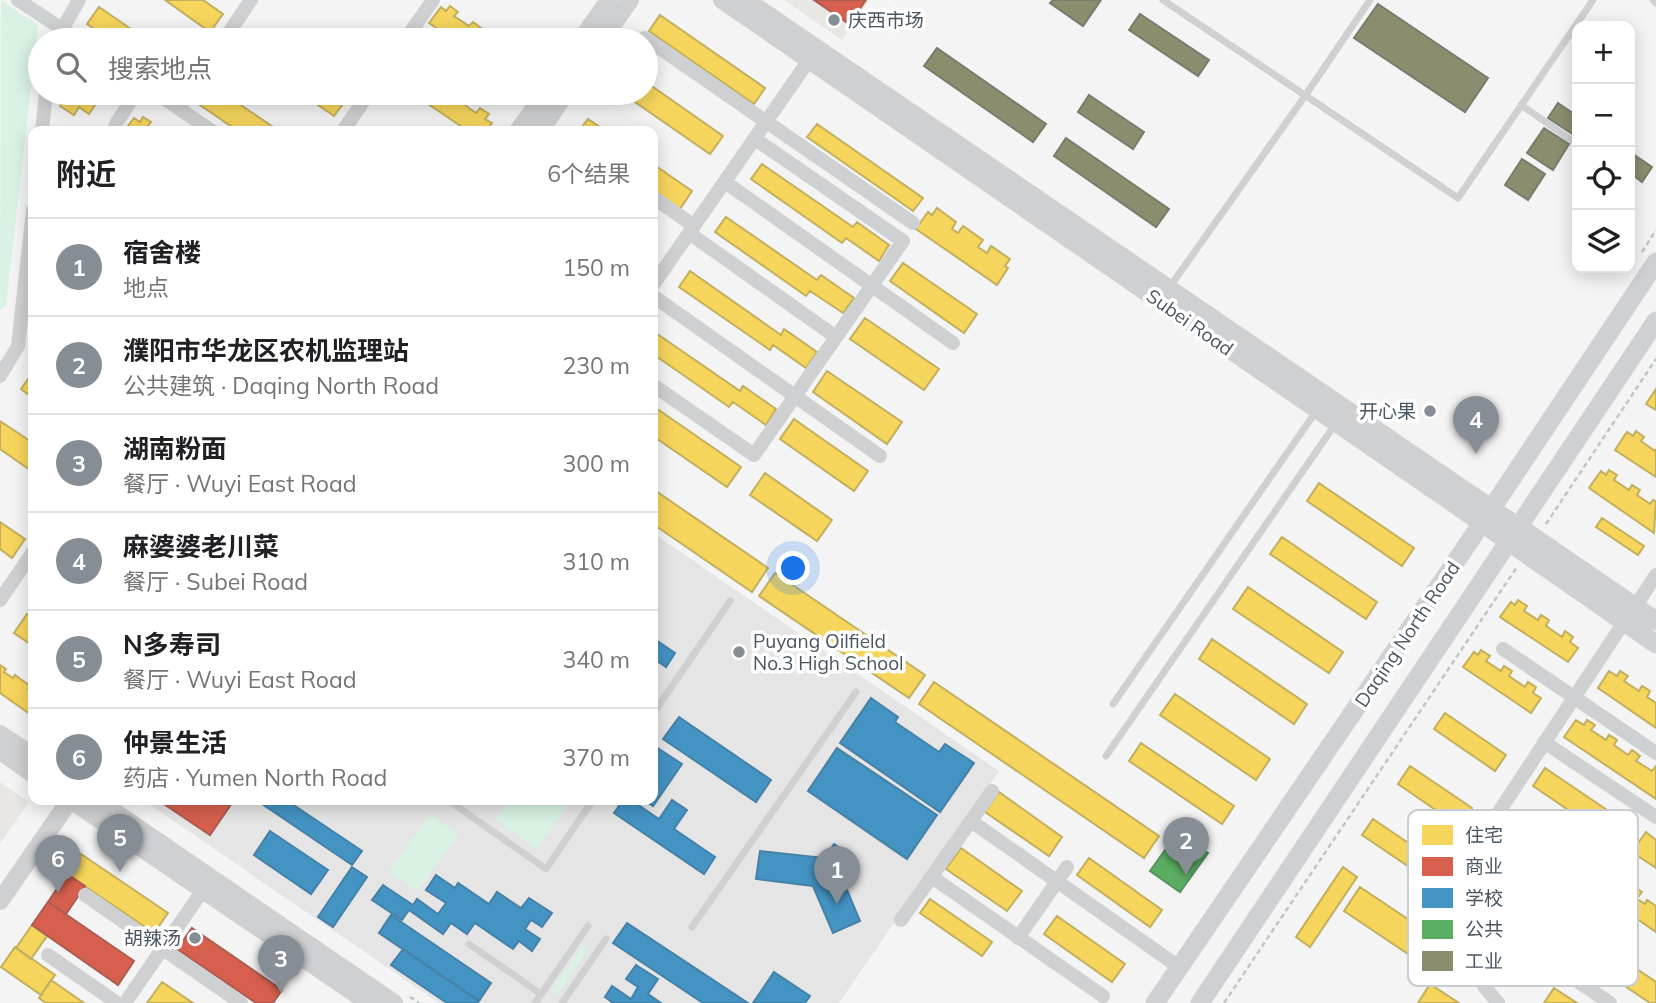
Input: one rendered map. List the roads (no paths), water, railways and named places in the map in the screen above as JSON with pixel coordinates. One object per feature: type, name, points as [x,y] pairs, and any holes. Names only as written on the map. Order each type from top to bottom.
[{"type":"main road","name":"Daqing North Road","points":[[1155,1003],[1656,262]]},
{"type":"main road","name":"Daqing North Road","points":[[1200,1003],[1656,321]]},
{"type":"main road","name":"Subei Road","points":[[1514,534],[1629,614],[1656,645]]},
{"type":"main road","name":"Subei Road","points":[[1629,614],[1656,621]]},
{"type":"street","points":[[18,0],[52,28]]},
{"type":"street","points":[[63,28],[79,0]]},
{"type":"street","points":[[413,28],[433,0]]},
{"type":"street","points":[[589,28],[609,0]]},
{"type":"street","points":[[610,28],[630,0]]},
{"type":"street","name":"Subei Road","points":[[722,0],[1317,410],[1487,515]]},
{"type":"street","name":"Subei Road","points":[[746,0],[1169,289],[1514,534]]},
{"type":"street","points":[[231,28],[246,2]]},
{"type":"street","points":[[658,47],[913,223]]},
{"type":"street","points":[[658,278],[809,60]]},
{"type":"street","points":[[43,126],[45,105]]},
{"type":"street","points":[[115,126],[128,105]]},
{"type":"street","points":[[174,105],[205,126]]},
{"type":"street","points":[[346,126],[361,105]]},
{"type":"street","points":[[522,126],[537,105]]},
{"type":"street","points":[[543,126],[558,105]]},
{"type":"street","points":[[658,388],[754,455],[903,241],[755,139]]},
{"type":"street","points":[[725,182],[953,343]]},
{"type":"street","points":[[658,201],[836,337]]},
{"type":"street","points":[[0,376],[18,346],[28,278]]},
{"type":"street","points":[[658,300],[880,456]]},
{"type":"street","points":[[0,600],[28,559]]},
{"type":"street","points":[[1500,810],[1656,575]]},
{"type":"street","points":[[1503,649],[1656,753]]},
{"type":"street","points":[[0,734],[28,753]]},
{"type":"street","points":[[1545,742],[1656,817]]},
{"type":"street","points":[[0,751],[28,771]]},
{"type":"street","points":[[901,920],[992,791]]},
{"type":"street","points":[[0,901],[67,805]]},
{"type":"street","points":[[77,805],[369,1003]]},
{"type":"street","points":[[104,805],[394,1003]]},
{"type":"street","points":[[971,821],[1179,967]]},
{"type":"street","points":[[1018,937],[1068,867]]},
{"type":"street","points":[[932,877],[1103,996]]},
{"type":"street","points":[[125,1003],[203,890]]},
{"type":"street","points":[[85,895],[241,1003]]},
{"type":"street","points":[[48,955],[117,1003]]},
{"type":"street","points":[[1484,986],[1498,1003]]},
{"type":"street","points":[[1585,986],[1610,1003]]},
{"type":"lane","points":[[1163,0],[1458,198],[1593,0]]},
{"type":"lane","points":[[1169,289],[1306,96],[1370,0]]},
{"type":"lane","points":[[1521,105],[1572,141]]},
{"type":"lane","points":[[1113,704],[1317,410]]},
{"type":"lane","points":[[1106,756],[1337,423]]},
{"type":"lane","points":[[658,706],[730,600]]},
{"type":"lane","points":[[692,927],[856,691]]},
{"type":"lane","points":[[455,805],[546,869],[590,805]]},
{"type":"lane","points":[[535,1003],[588,926]]},
{"type":"lane","points":[[562,1003],[606,939]]},
{"type":"lane","points":[[469,944],[541,994]]},
{"type":"place","name":"庆西市场","points":[[834,20]]},
{"type":"place","name":"开心果","points":[[1430,411]]},
{"type":"place","name":"麻婆婆老川菜","points":[[1476,454]]},
{"type":"place","name":"Puyang Oilfield No.3 High School","points":[[739,652]]},
{"type":"place","name":"N多寿司","points":[[120,872]]},
{"type":"place","name":"濮阳市华龙区农机监理站","points":[[1186,875]]},
{"type":"place","name":"仲景生活","points":[[58,893]]},
{"type":"place","name":"宿舍楼","points":[[837,904]]},
{"type":"place","name":"胡辣汤","points":[[195,938]]},
{"type":"place","name":"湖南粉面","points":[[281,993]]}]
